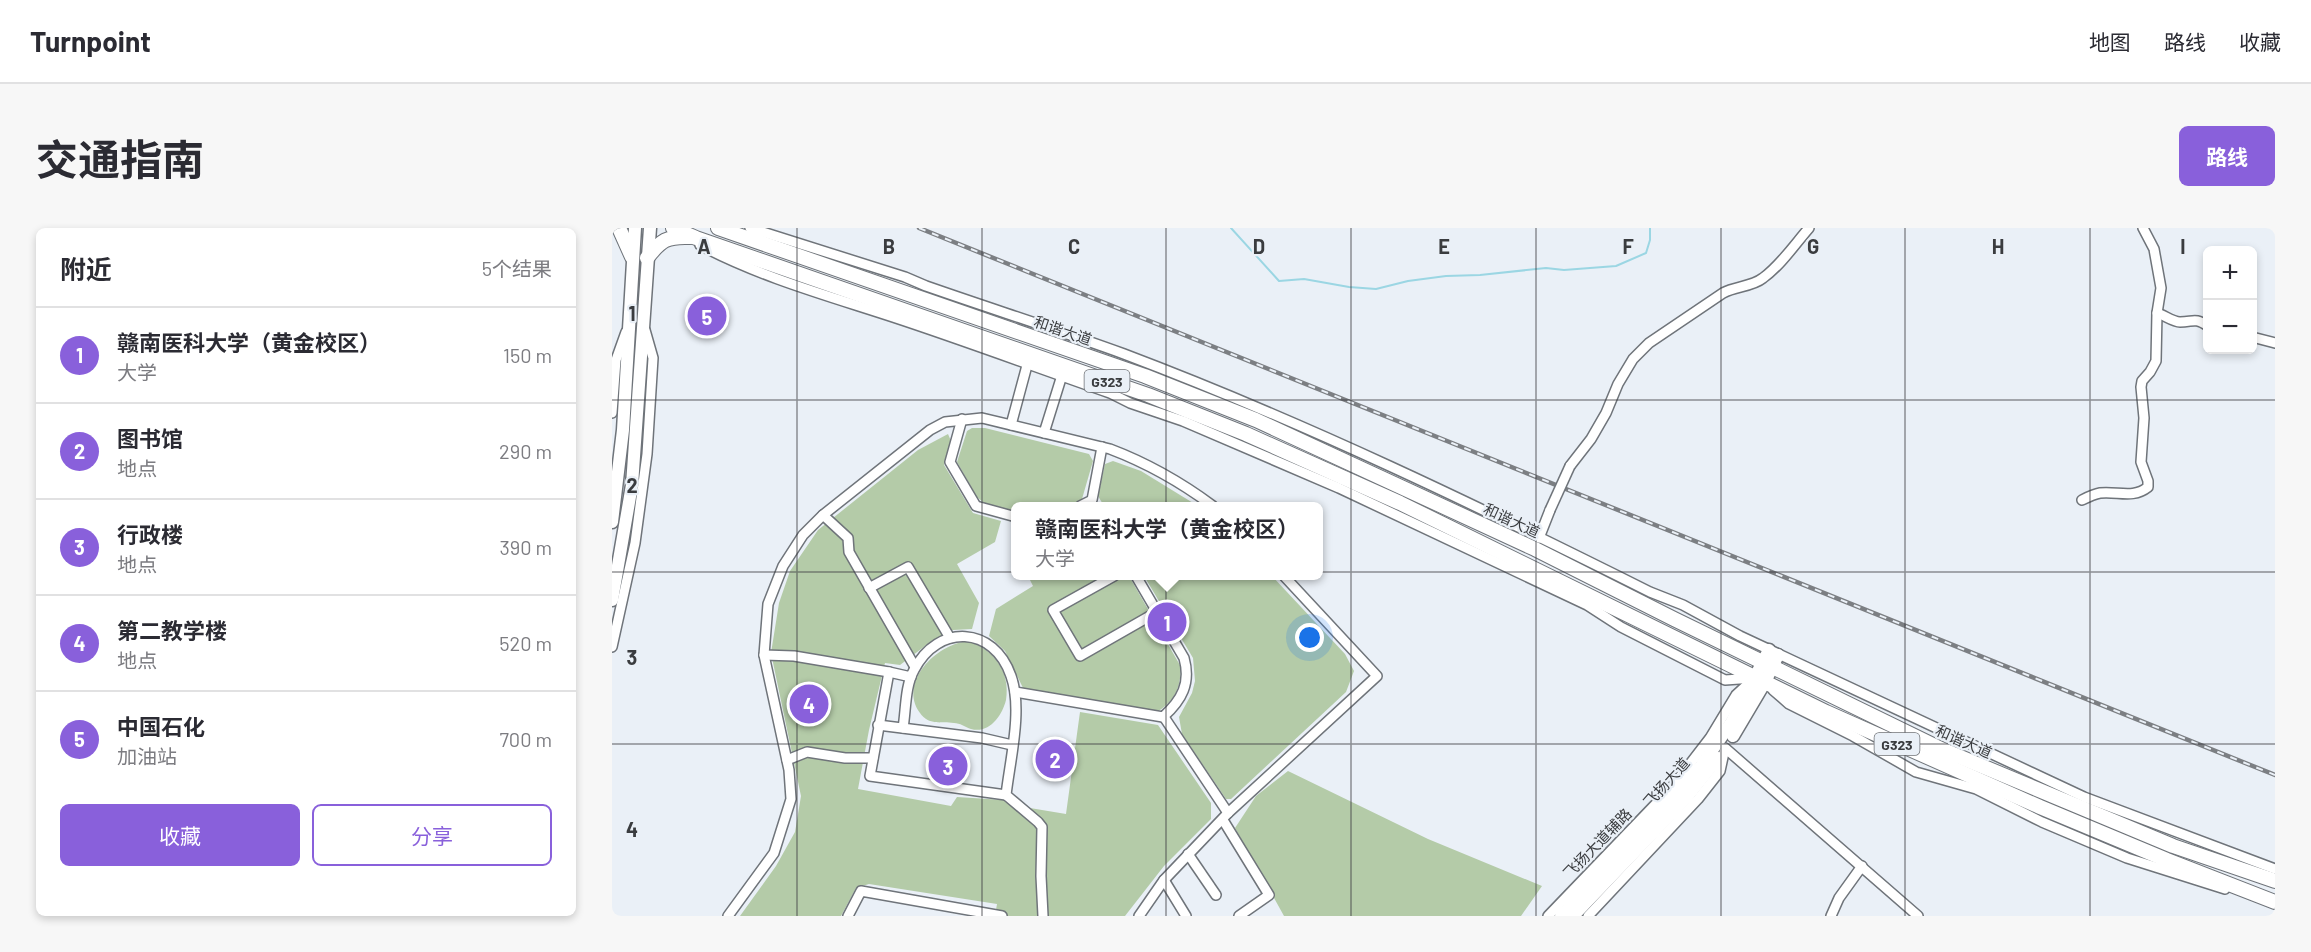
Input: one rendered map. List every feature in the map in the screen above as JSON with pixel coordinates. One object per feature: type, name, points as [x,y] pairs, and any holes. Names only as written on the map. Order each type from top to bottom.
[{"type":"highway","points":[[620,228],[632,257]]},
{"type":"highway","name":"G323","points":[[671,228],[691,238],[1063,371],[1148,395],[1246,434],[1400,503],[1826,712],[2040,807],[2275,903]]},
{"type":"highway","name":"和谐大道","points":[[718,228],[1145,376],[1256,420],[1771,659],[1941,749],[2173,846],[2275,881]]},
{"type":"highway","points":[[647,258],[664,240],[691,238]]},
{"type":"main road","points":[[612,518],[623,430],[635,228]]},
{"type":"main road","points":[[613,593],[632,484],[650,228]]},
{"type":"main road","name":"飞扬大道","points":[[1573,916],[1686,798],[1725,748],[1771,659]]},
{"type":"main road","name":"飞扬大道","points":[[1561,916],[1701,766],[1761,680]]},
{"type":"street","points":[[750,228],[906,277],[1123,354],[1256,408],[1390,467],[1650,592],[1683,604],[1771,659],[2084,797],[2275,869]]},
{"type":"street","points":[[1539,538],[1570,466],[1592,439],[1629,365],[1649,343],[1723,293],[1734,287],[1749,285],[1763,279],[1809,228]]},
{"type":"street","points":[[2082,500],[2101,493],[2134,494],[2148,487],[2141,462],[2144,418],[2141,387],[2142,381],[2156,361],[2157,313],[2161,288],[2154,249],[2142,228]]},
{"type":"street","points":[[2157,313],[2181,322],[2194,319],[2203,324]]},
{"type":"street","points":[[612,413],[616,360],[628,324]]},
{"type":"street","points":[[612,647],[635,543],[647,453],[653,358],[643,325]]},
{"type":"street","points":[[2257,338],[2275,343]]},
{"type":"street","points":[[1011,425],[1029,359]]},
{"type":"street","points":[[1044,433],[1063,371],[1130,403],[1183,421],[1339,488],[1587,605],[1621,627],[1725,680],[1736,695]]},
{"type":"street","points":[[728,916],[774,853],[790,799],[787,760],[764,655],[768,604],[783,566],[803,535],[823,515],[930,430],[945,422],[982,418],[1102,447],[1131,457],[1192,491],[1206,502]]},
{"type":"street","points":[[962,419],[950,462],[976,506],[1011,516]]},
{"type":"street","points":[[1094,502],[1102,447]]},
{"type":"street","points":[[632,484],[647,453]]},
{"type":"street","points":[[823,515],[848,538],[849,552],[915,667]]},
{"type":"street","points":[[870,588],[908,567],[950,638]]},
{"type":"street","points":[[1106,580],[1053,610],[1080,657],[1157,612]]},
{"type":"street","points":[[1138,580],[1184,658],[1188,677],[1178,702],[1164,717]]},
{"type":"street","points":[[1138,916],[1164,880],[1188,854],[1377,676],[1288,580]]},
{"type":"street","points":[[903,728],[911,677],[924,655],[950,638],[962,635],[988,643],[1006,665],[1015,692],[1006,795]]},
{"type":"street","points":[[764,655],[794,656],[911,677]]},
{"type":"street","points":[[889,672],[870,776],[1006,795],[1021,806],[1042,828],[1043,916]]},
{"type":"street","points":[[1725,680],[1761,680]]},
{"type":"street","name":"飞扬大道辅路","points":[[1548,916],[1694,761],[1736,695],[1761,680]]},
{"type":"street","points":[[1015,692],[1164,717],[1269,895],[1239,916]]},
{"type":"street","points":[[878,725],[982,738],[1012,745]]},
{"type":"street","points":[[1588,916],[1698,798],[1720,771],[1725,748],[1918,916]]},
{"type":"street","points":[[787,760],[807,752],[845,758],[873,758]]},
{"type":"street","points":[[1188,854],[1215,895]]},
{"type":"street","points":[[1831,916],[1839,898],[1862,866]]},
{"type":"street","points":[[1164,880],[1186,916]]},
{"type":"street","points":[[848,916],[861,891],[1002,916]]},
{"type":"green space","points":[[972,428],[985,428],[1089,454],[1093,461],[1082,499],[1076,502],[1011,502],[1011,510],[984,503],[977,497],[957,462],[967,431]]},
{"type":"green space","points":[[948,434],[951,441],[944,465],[973,513],[1001,521],[995,542],[957,564],[979,603],[972,629],[953,630],[933,640],[900,665],[885,663],[858,789],[951,806],[957,797],[1004,800],[1030,808],[1066,814],[1080,712],[1158,725],[1211,803],[1211,819],[1164,866],[1125,916],[995,916],[997,904],[869,884],[856,888],[841,916],[740,916],[776,866],[795,832],[801,796],[771,653],[779,603],[790,571],[818,530],[918,450]]},
{"type":"green space","points":[[1113,461],[1141,471],[1191,502],[1102,502],[1098,496],[1105,464]]},
{"type":"green space","points":[[1030,580],[1131,580],[1181,667],[1178,688],[1168,704],[1156,713],[1023,688],[1005,651],[989,636],[996,609],[1033,586]]},
{"type":"green space","points":[[1146,580],[1276,580],[1345,654],[1354,671],[1346,692],[1231,799],[1226,799],[1182,734],[1179,717],[1192,693],[1195,681],[1193,658]]},
{"type":"green space","points":[[967,641],[985,649],[992,655],[1006,680],[1006,700],[998,718],[984,729],[978,730],[956,723],[927,720],[920,713],[914,701],[917,678],[924,667],[943,650]]},
{"type":"green space","points":[[1288,771],[1428,839],[1542,886],[1521,916],[1284,916],[1235,828],[1256,796]]},
{"type":"waterway","points":[[1231,228],[1279,281],[1304,279],[1376,289],[1408,281],[1446,276],[1546,268],[1564,270],[1616,266],[1646,253],[1650,240],[1650,228]]},
{"type":"railway","points":[[919,228],[2275,775]]},
{"type":"place","name":"中国石化","points":[[707,316]]},
{"type":"place","name":"赣南医科大学（黄金校区）","points":[[1167,622]]},
{"type":"place","name":"第二教学楼","points":[[809,704]]},
{"type":"place","name":"图书馆","points":[[1055,759]]},
{"type":"place","name":"行政楼","points":[[948,766]]}]
